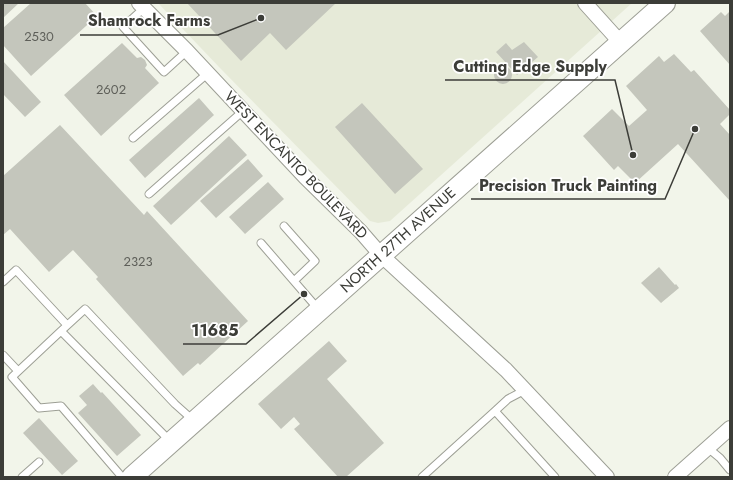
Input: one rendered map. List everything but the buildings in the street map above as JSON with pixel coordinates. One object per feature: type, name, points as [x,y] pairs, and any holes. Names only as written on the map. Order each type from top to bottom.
[{"type":"main road","name":"NORTH 27TH AVENUE","points":[[132,477],[665,3]]},
{"type":"street","points":[[585,3],[621,43]]},
{"type":"street","name":"WEST ENCANTO BOULEVARD","points":[[142,5],[305,177],[362,232],[381,254],[496,360],[607,477]]},
{"type":"street","points":[[676,477],[730,428]]},
{"type":"lane","points":[[142,5],[123,28],[164,72],[187,51]]},
{"type":"lane","points":[[133,138],[208,73]]},
{"type":"lane","points":[[149,194],[243,111]]},
{"type":"lane","points":[[284,226],[315,261],[294,281]]},
{"type":"lane","points":[[262,243],[319,310]]},
{"type":"lane","points":[[3,282],[16,270],[67,325]]},
{"type":"lane","points":[[122,477],[61,406],[39,408],[12,377],[85,309],[175,404],[195,421]]},
{"type":"lane","points":[[61,330],[171,442]]},
{"type":"lane","points":[[3,355],[18,371]]},
{"type":"lane","points":[[422,477],[508,399],[525,390]]},
{"type":"lane","points":[[495,411],[555,477]]},
{"type":"lane","points":[[708,448],[720,458],[730,470]]},
{"type":"lane","points":[[22,477],[39,462]]},
{"type":"shaded area","points":[[158,3],[632,3],[390,221],[378,223],[370,221]]},
{"type":"place","name":"Shamrock Farms","points":[[261,18]]},
{"type":"place","name":"Precision Truck Painting","points":[[695,129]]},
{"type":"place","name":"Cutting Edge Supply","points":[[633,155]]},
{"type":"place","name":"11685","points":[[304,294]]}]
